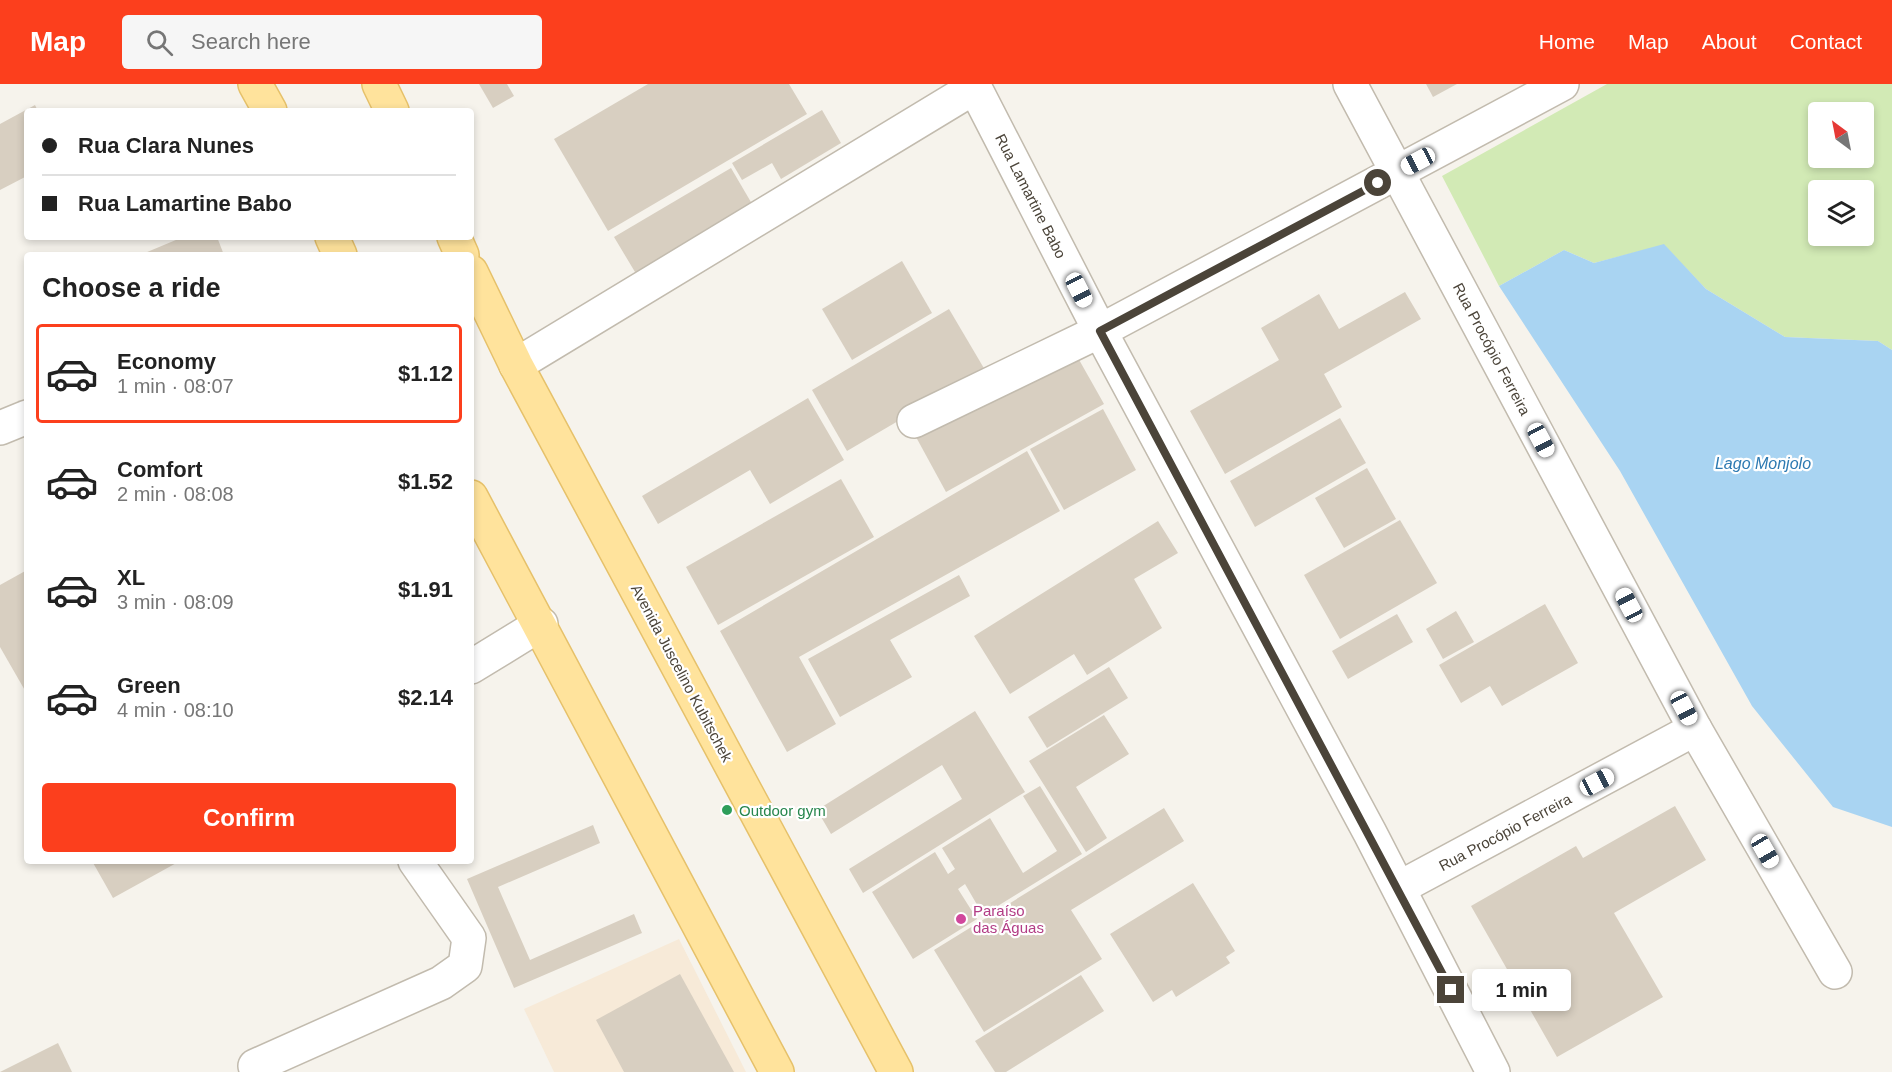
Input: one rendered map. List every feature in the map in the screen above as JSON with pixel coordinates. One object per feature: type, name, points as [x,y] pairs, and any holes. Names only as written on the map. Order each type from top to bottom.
[{"type":"main road","points":[[255,84],[268,108]]},
{"type":"main road","points":[[379,84],[391,108]]},
{"type":"main road","name":"Avenida Juscelino Kubitschek","points":[[474,278],[516,365],[896,1072]]},
{"type":"main road","points":[[474,502],[541,624],[777,1072]]},
{"type":"street","name":"Rua Procópio Ferreira","points":[[1350,84],[1695,729],[1399,888]]},
{"type":"street","points":[[914,421],[1100,331],[1562,84]]},
{"type":"street","points":[[516,365],[974,86]]},
{"type":"street","name":"Rua Lamartine Babo","points":[[974,86],[1100,331],[1399,888],[1493,1072]]},
{"type":"street","points":[[0,428],[24,418]]},
{"type":"street","points":[[474,665],[541,624]]},
{"type":"street","points":[[1695,729],[1835,972]]},
{"type":"street","points":[[255,1066],[441,983],[465,966],[469,938],[419,864]]},
{"type":"shaded area","points":[[679,939],[746,1072],[554,1072],[524,1009]]},
{"type":"green space","points":[[1607,84],[1892,84],[1892,350],[1878,341],[1785,337],[1706,289],[1664,245],[1594,263],[1564,250],[1499,286],[1442,176]]},
{"type":"water","name":"Lago Monjolo","points":[[1664,244],[1706,289],[1785,337],[1878,341],[1892,350],[1892,827],[1833,807],[1752,706],[1620,471],[1499,286],[1564,250],[1594,263]]},
{"type":"building","points":[[479,84],[507,84],[514,96],[493,108]]},
{"type":"building","points":[[648,84],[789,84],[807,114],[608,231],[554,139]]},
{"type":"building","points":[[1426,84],[1457,84],[1433,97]]},
{"type":"building","points":[[822,110],[841,143],[781,179],[772,163],[742,180],[732,163]]},
{"type":"building","points":[[24,111],[24,178],[0,190],[0,124]]},
{"type":"building","points":[[731,168],[755,209],[638,277],[614,237]]},
{"type":"building","points":[[176,240],[218,240],[223,252],[147,252]]},
{"type":"building","points":[[902,261],[932,313],[852,360],[822,309]]},
{"type":"building","points":[[1405,292],[1421,319],[1324,374],[1342,407],[1225,474],[1190,411],[1279,360],[1261,328],[1319,294],[1339,329]]},
{"type":"building","points":[[949,309],[985,370],[847,451],[812,390]]},
{"type":"building","points":[[1073,349],[1104,404],[946,492],[916,437]]},
{"type":"building","points":[[808,398],[844,460],[770,504],[750,470],[658,524],[642,496]]},
{"type":"building","points":[[1103,409],[1136,470],[1064,510],[1030,449]]},
{"type":"building","points":[[1340,418],[1366,463],[1255,527],[1230,481]]},
{"type":"building","points":[[1027,451],[1060,511],[799,657],[836,724],[787,752],[720,631]]},
{"type":"building","points":[[1367,468],[1396,519],[1344,548],[1315,498]]},
{"type":"building","points":[[841,479],[874,537],[718,625],[686,567]]},
{"type":"building","points":[[1400,520],[1437,583],[1340,639],[1304,575]]},
{"type":"building","points":[[1158,521],[1178,553],[1134,579],[1162,628],[1087,675],[1074,654],[1010,694],[974,636]]},
{"type":"building","points":[[24,572],[24,689],[0,647],[0,585]]},
{"type":"building","points":[[959,575],[970,596],[890,640],[912,677],[840,717],[808,659]]},
{"type":"building","points":[[1545,604],[1578,663],[1502,706],[1490,686],[1461,703],[1439,665]]},
{"type":"building","points":[[1456,611],[1474,642],[1443,659],[1426,629]]},
{"type":"building","points":[[1397,614],[1413,642],[1348,679],[1332,651]]},
{"type":"building","points":[[1109,667],[1128,698],[1047,748],[1028,717]]},
{"type":"building","points":[[975,711],[1025,792],[863,893],[849,869],[962,799],[942,765],[831,834],[817,810]]},
{"type":"building","points":[[1104,715],[1129,754],[1076,787],[1107,838],[1086,852],[1029,761]]},
{"type":"building","points":[[1040,786],[1082,854],[983,915],[965,884],[958,889],[977,919],[913,959],[872,892],[935,852],[948,874],[955,869],[942,848],[990,818],[1023,873],[1057,851],[1023,796]]},
{"type":"building","points":[[1675,806],[1706,860],[1614,913],[1663,997],[1557,1057],[1471,906],[1576,846],[1583,858]]},
{"type":"building","points":[[1164,808],[1184,841],[1071,910],[1102,959],[984,1032],[934,950]]},
{"type":"building","points":[[593,825],[600,843],[498,887],[530,960],[634,914],[642,933],[514,988],[467,879]]},
{"type":"building","points":[[94,864],[175,864],[113,898]]},
{"type":"building","points":[[1193,883],[1235,951],[1226,957],[1230,963],[1176,997],[1172,990],[1153,1002],[1110,934]]},
{"type":"building","points":[[680,974],[734,1072],[624,1072],[596,1020]]},
{"type":"building","points":[[1081,975],[1104,1011],[1006,1072],[995,1072],[975,1041]]},
{"type":"building","points":[[58,1043],[72,1072],[0,1072]]},
{"type":"place","name":"Outdoor gym","points":[[727,810]]},
{"type":"place","name":"Paraíso das Águas","points":[[961,919]]},
{"type":"route","points":[[1378,183],[1100,331],[1370,833],[1451,990]]}]
